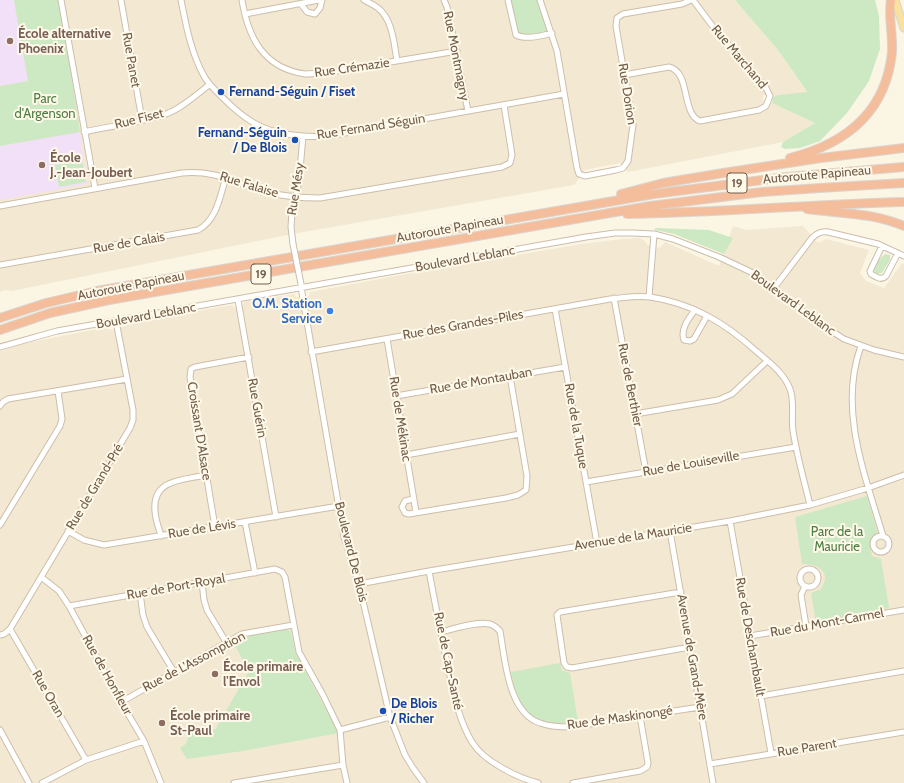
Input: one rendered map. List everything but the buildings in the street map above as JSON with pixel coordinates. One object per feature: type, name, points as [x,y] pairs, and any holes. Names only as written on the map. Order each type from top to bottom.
[{"type":"highway","points":[[774,165],[790,158],[814,152],[836,141],[857,125],[873,106],[884,84],[891,60],[892,35],[889,13],[891,0]]},
{"type":"highway","points":[[571,208],[663,183],[774,165],[904,148]]},
{"type":"highway","name":"Autoroute Papineau","points":[[0,318],[41,304],[98,291],[654,194],[811,174],[904,167]]},
{"type":"highway","name":"Autoroute Papineau","points":[[0,330],[50,313],[109,300],[599,214],[756,193],[826,187],[904,183]]},
{"type":"highway","points":[[599,214],[677,213],[789,206],[904,202]]},
{"type":"highway","points":[[789,206],[820,211],[868,215],[886,219],[904,226]]},
{"type":"main road","points":[[896,0],[904,28]]},
{"type":"street","points":[[61,0],[95,188]]},
{"type":"street","name":"Rue Panet","points":[[121,0],[142,120]]},
{"type":"street","name":"Rue Fernand Séguin","points":[[181,0],[186,27],[195,56],[209,85],[238,112],[256,124],[272,130],[303,136],[328,136],[564,94]]},
{"type":"street","name":"Rue Crémazie","points":[[242,0],[250,32],[256,45],[280,66],[306,74],[324,73],[456,51]]},
{"type":"street","points":[[245,14],[321,0],[320,8],[315,14],[307,12],[301,4]]},
{"type":"street","points":[[364,0],[378,8],[387,19],[392,33],[397,61]]},
{"type":"street","name":"Rue Montmagny","points":[[444,0],[447,7],[468,111]]},
{"type":"street","points":[[508,0],[516,35],[521,38],[543,36],[552,33]]},
{"type":"street","points":[[540,0],[557,51],[564,94]]},
{"type":"street","name":"Rue Dorion","points":[[564,94],[579,174],[585,176],[620,169],[625,166],[628,161],[633,129],[616,26],[617,18],[623,14],[682,4],[692,0]]},
{"type":"street","name":"Rue Marchand","points":[[624,75],[669,67],[674,68],[680,74],[693,117],[700,121],[760,110],[766,106],[770,96],[766,88],[692,0]]},
{"type":"street","name":"Rue Fiset","points":[[84,132],[142,120],[167,113],[188,102],[209,85]]},
{"type":"street","name":"Rue Falaise","points":[[0,206],[182,173],[201,172],[226,177],[263,191],[296,197],[320,198],[505,166],[510,163],[512,155],[504,105]]},
{"type":"street","name":"Rue Mésy","points":[[301,286],[291,222],[299,181],[303,136]]},
{"type":"street","name":"Rue de Calais","points":[[0,265],[198,230],[207,224],[212,218],[226,177]]},
{"type":"street","points":[[774,288],[812,238],[819,233],[828,232],[882,246],[904,256]]},
{"type":"street","name":"Boulevard Leblanc","points":[[0,347],[57,331],[238,300],[301,286],[339,281],[611,234],[632,233],[654,234],[673,238],[725,260],[753,273],[821,326],[861,346],[904,358]]},
{"type":"street","points":[[649,297],[654,234]]},
{"type":"street","points":[[882,246],[870,271],[871,274],[880,279],[883,279],[887,274],[898,253]]},
{"type":"street","name":"Boulevard De Blois","points":[[301,286],[344,537],[358,584],[390,716],[405,755],[412,768],[424,783]]},
{"type":"street","name":"Rue des Grandes-Piles","points":[[312,352],[614,298],[649,297],[685,305],[736,333],[778,370],[790,388],[793,401],[792,420],[796,447],[810,505]]},
{"type":"street","name":"Rue de Berthier","points":[[614,298],[646,472]]},
{"type":"street","name":"Rue Guérin","points":[[238,300],[276,517]]},
{"type":"street","name":"Rue de la Tuque","points":[[555,309],[597,543]]},
{"type":"street","points":[[695,310],[684,328],[684,340],[690,341],[694,339],[707,316]]},
{"type":"street","name":"Rue de Grand-Pré","points":[[0,635],[4,634],[10,628],[130,428],[133,420],[133,410],[116,321]]},
{"type":"street","name":"Rue de Mékinac","points":[[387,339],[416,512]]},
{"type":"street","points":[[861,346],[854,374],[852,414],[858,449],[883,536]]},
{"type":"street","name":"Croissant D'Alsace","points":[[215,527],[190,377],[191,369],[195,366],[248,357]]},
{"type":"street","points":[[635,414],[718,400],[732,394],[767,360]]},
{"type":"street","name":"Rue de Montauban","points":[[396,396],[565,367]]},
{"type":"street","points":[[413,499],[405,501],[402,507],[405,513],[408,514],[506,498],[518,495],[526,490],[527,476],[510,376]]},
{"type":"street","points":[[0,406],[8,399],[127,379]]},
{"type":"street","points":[[0,525],[60,426],[62,419],[58,391]]},
{"type":"street","points":[[406,455],[520,434]]},
{"type":"street","name":"Rue de Louiseville","points":[[586,482],[796,447]]},
{"type":"street","points":[[161,536],[155,513],[154,502],[163,486],[169,483],[206,475]]},
{"type":"street","name":"Avenue de la Mauricie","points":[[358,584],[730,521],[810,505],[868,488],[904,475]]},
{"type":"street","name":"Rue de Lévis","points":[[68,532],[84,540],[104,545],[339,506]]},
{"type":"street","name":"Rue de Deschambault","points":[[730,521],[771,753]]},
{"type":"street","points":[[245,522],[255,573]]},
{"type":"street","name":"Avenue de Grand-Mère","points":[[670,531],[713,783]]},
{"type":"street","name":"Rue de Port-Royal","points":[[69,606],[275,570],[282,572],[285,576],[293,625]]},
{"type":"street","name":"Rue de Cap-Santé","points":[[428,571],[458,713],[472,743],[480,752],[512,774],[528,781],[538,783]]},
{"type":"street","name":"Rue de Honfleur","points":[[41,576],[59,591],[69,606],[144,741],[162,783]]},
{"type":"street","points":[[202,582],[207,610],[226,642]]},
{"type":"street","points":[[805,586],[801,595],[806,626]]},
{"type":"street","points":[[681,592],[560,612],[557,615],[564,663],[567,667],[572,668],[690,647]]},
{"type":"street","points":[[140,593],[143,615],[148,627],[174,672]]},
{"type":"street","name":"Rue du Mont-Carmel","points":[[750,636],[904,610]]},
{"type":"street","name":"Rue de Maskinongé","points":[[441,632],[477,624],[489,624],[497,627],[500,631],[508,679],[515,700],[522,712],[538,723],[557,727],[571,726],[700,706]]},
{"type":"street","points":[[293,625],[299,652],[323,695],[340,730],[343,765],[347,783]]},
{"type":"street","name":"Rue de L'Assomption","points":[[121,702],[242,634],[293,625]]},
{"type":"street","name":"Rue Oran","points":[[10,628],[86,760]]},
{"type":"street","points":[[761,696],[904,671]]},
{"type":"street","points":[[340,730],[390,716]]},
{"type":"street","points":[[573,783],[640,771],[647,767],[648,763],[640,716]]},
{"type":"street","points":[[0,730],[29,783]]},
{"type":"street","name":"Rue Parent","points":[[710,764],[904,732]]},
{"type":"street","points":[[42,783],[86,760],[144,741]]},
{"type":"street","points":[[234,783],[248,782],[343,765]]},
{"type":"shaded area","points":[[0,0],[735,0],[778,50],[807,93],[778,95],[773,97],[763,95],[763,101],[772,103],[815,123],[783,142],[628,172],[620,163],[585,170],[574,185],[292,234],[12,291],[5,290],[0,292]]},
{"type":"shaded area","name":"École alternative Phoenix","points":[[0,0],[14,0],[28,81],[0,86]]},
{"type":"shaded area","name":"École J.-Jean-Joubert","points":[[80,132],[87,184],[0,200],[0,146]]},
{"type":"shaded area","points":[[733,226],[746,230],[803,226],[818,243],[826,239],[869,250],[860,273],[866,281],[884,288],[902,263],[904,264],[904,783],[0,783],[0,351],[21,344],[107,327],[112,330],[123,327],[126,324],[232,305],[234,307],[243,305],[244,302],[294,294],[296,297],[309,296],[310,292],[395,276],[581,244],[622,239],[640,238],[646,242],[647,245],[659,248],[665,242],[719,266]]},
{"type":"green space","name":"Parc d'Argenson","points":[[14,0],[60,0],[80,132],[0,146],[0,86],[28,81]]},
{"type":"green space","points":[[508,0],[539,0],[552,33],[543,36],[516,35]]},
{"type":"green space","points":[[735,0],[875,0],[879,16],[880,49],[869,81],[847,113],[820,141],[800,148],[785,149],[781,147],[783,142],[815,123],[772,103],[773,97],[778,95],[807,92],[778,50]]},
{"type":"green space","points":[[82,160],[86,182],[59,187],[55,165]]},
{"type":"green space","points":[[655,228],[709,230],[733,238],[724,254],[674,234],[655,230]]},
{"type":"green space","points":[[885,254],[890,255],[890,260],[882,273],[877,274],[874,272],[875,267]]},
{"type":"green space","name":"Parc de la Mauricie","points":[[867,496],[878,534],[873,539],[871,544],[872,556],[881,559],[889,608],[816,623],[811,593],[821,589],[825,580],[825,575],[818,567],[802,564],[795,517]]},
{"type":"green space","points":[[287,629],[291,632],[295,652],[339,733],[243,751],[187,759],[180,748],[186,744],[186,741],[192,733],[199,729],[206,727],[215,730],[249,671],[234,644],[246,636]]},
{"type":"green space","points":[[560,663],[562,670],[570,673],[578,722],[550,723],[531,715],[519,699],[515,687],[511,672]]},
{"type":"place","name":"École alternative Phoenix","points":[[10,41]]},
{"type":"place","name":"Fernand-Séguin / Fiset","points":[[221,92]]},
{"type":"place","name":"Fernand-Séguin / De Blois","points":[[295,140]]},
{"type":"place","name":"École J.-Jean-Joubert","points":[[42,165]]},
{"type":"place","name":"O.M. Station Service","points":[[330,311]]},
{"type":"place","name":"École primaire l'Envol","points":[[215,674]]},
{"type":"place","name":"De Blois / Richer","points":[[383,711]]},
{"type":"place","name":"École primaire St-Paul","points":[[162,723]]}]
